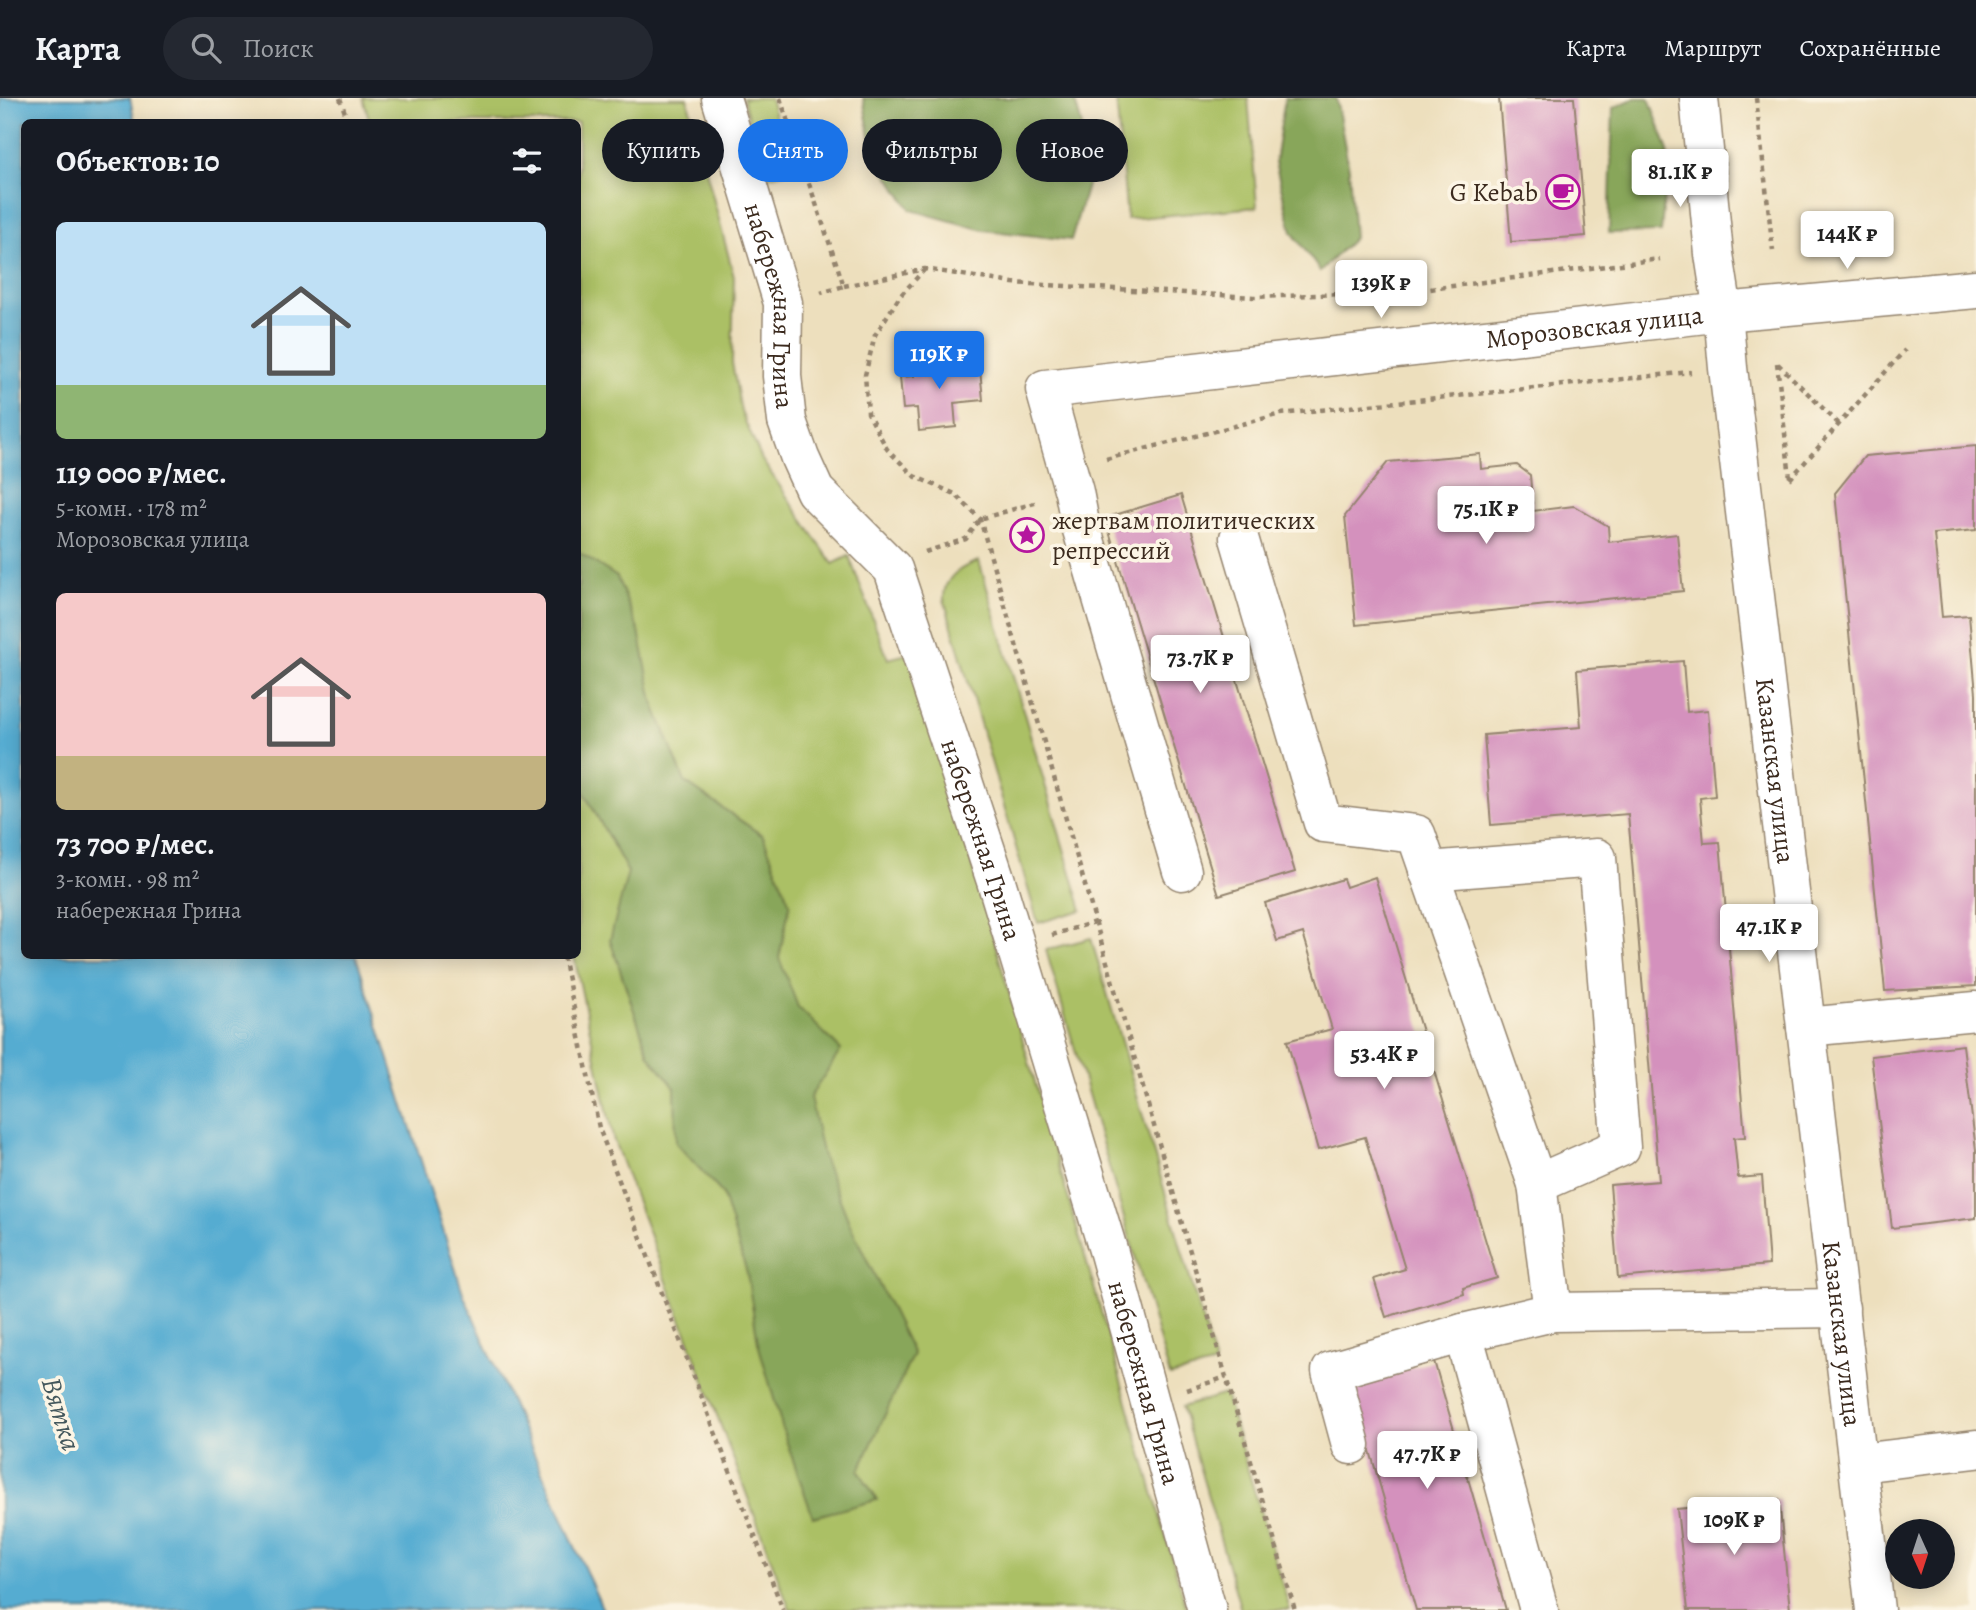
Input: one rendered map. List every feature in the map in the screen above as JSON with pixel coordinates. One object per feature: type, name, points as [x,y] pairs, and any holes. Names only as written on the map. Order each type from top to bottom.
[{"type":"street","name":"набережная Грина","points":[[721,98],[783,303],[782,376],[787,422],[816,491],[894,569],[996,881],[1109,1253],[1207,1610]]},
{"type":"street","name":"Казанская улица","points":[[1699,98],[1714,254],[1875,1610]]},
{"type":"street","name":"Морозовская улица","points":[[1074,492],[1045,389],[1723,312],[1976,289]]},
{"type":"street","points":[[1074,492],[1080,523],[1182,871]]},
{"type":"street","points":[[1239,538],[1323,823],[1416,834],[1537,1184],[1553,1312]]},
{"type":"street","points":[[1429,871],[1597,858],[1620,1147],[1537,1184]]},
{"type":"street","points":[[1806,1027],[1976,1011]]},
{"type":"street","points":[[1352,1445],[1331,1371],[1464,1333],[1553,1312],[1840,1308]]},
{"type":"street","points":[[1464,1333],[1539,1610]]},
{"type":"street","points":[[1859,1462],[1976,1449]]},
{"type":"path","points":[[340,98],[347,119]]},
{"type":"path","points":[[780,98],[844,286]]},
{"type":"path","points":[[1756,98],[1773,251]]},
{"type":"path","points":[[783,303],[844,286],[925,269],[1013,283],[1253,297],[1407,292],[1660,259]]},
{"type":"path","points":[[925,269],[900,296],[875,335],[865,375],[868,413],[887,449],[914,476],[956,494],[980,519],[1295,1610]]},
{"type":"path","points":[[1840,425],[1777,363],[1790,479],[1840,425],[1905,350]]},
{"type":"path","points":[[932,549],[966,539],[980,519],[1074,492],[1083,466],[1280,414],[1695,371]]},
{"type":"path","points":[[1045,937],[1095,922]]},
{"type":"path","points":[[564,959],[599,1129],[783,1610]]},
{"type":"path","points":[[1177,1393],[1226,1377]]},
{"type":"green space","points":[[363,98],[687,98],[693,119],[602,119],[602,182],[709,182],[734,277],[732,363],[741,412],[762,460],[833,564],[849,556],[888,659],[911,653],[1187,1610],[790,1610],[613,1138],[575,959],[581,959],[581,119],[369,119]]},
{"type":"green space","points":[[743,98],[770,98],[776,119],[749,119]]},
{"type":"green space","points":[[863,98],[1074,98],[1080,119],[1016,119],[1016,182],[1088,182],[1071,240],[983,230],[911,210],[892,182],[1002,182],[1002,119],[867,119]]},
{"type":"green space","points":[[1116,98],[1248,98],[1257,207],[1127,219],[1124,182],[1128,182],[1128,119],[1118,119]]},
{"type":"green space","points":[[1285,98],[1336,98],[1349,169],[1354,238],[1320,271],[1292,232],[1275,162]]},
{"type":"green space","points":[[1635,98],[1649,98],[1668,151],[1661,232],[1609,233],[1613,108]]},
{"type":"green space","points":[[581,554],[617,577],[639,631],[653,702],[685,782],[763,836],[790,904],[779,958],[798,1007],[841,1050],[810,1097],[823,1157],[851,1227],[913,1354],[859,1471],[877,1500],[813,1517],[785,1437],[758,1343],[747,1273],[722,1193],[676,1143],[675,1088],[649,1055],[610,940],[628,872],[581,787]]},
{"type":"green space","points":[[979,561],[1082,910],[1038,923],[944,599],[944,591],[954,574]]},
{"type":"green space","points":[[1091,938],[1215,1364],[1170,1376],[1046,950]]},
{"type":"green space","points":[[1225,1394],[1290,1610],[1241,1610],[1182,1407]]},
{"type":"water","name":"Вятка","points":[[0,98],[130,98],[134,119],[21,119],[21,959],[357,959],[464,1296],[603,1610],[0,1610]]},
{"type":"building","points":[[1499,98],[1574,98],[1586,236],[1511,242]]},
{"type":"building","points":[[950,354],[952,371],[980,369],[983,400],[954,403],[956,427],[919,431],[917,408],[903,409],[900,377],[914,376],[913,358]]},
{"type":"building","points":[[1976,446],[1976,530],[1934,534],[1942,617],[1969,615],[1976,694],[1976,986],[1885,991],[1835,493],[1865,456]]},
{"type":"building","points":[[1480,454],[1481,469],[1517,465],[1530,475],[1533,511],[1574,506],[1608,526],[1609,542],[1677,534],[1683,591],[1356,625],[1345,516],[1388,462]]},
{"type":"building","points":[[1181,495],[1295,872],[1219,895],[1105,518]]},
{"type":"building","points":[[1683,661],[1687,712],[1708,710],[1715,796],[1700,798],[1704,843],[1720,842],[1745,1137],[1734,1138],[1738,1178],[1762,1176],[1769,1265],[1618,1278],[1610,1185],[1659,1181],[1628,814],[1491,825],[1484,735],[1581,727],[1577,670]]},
{"type":"building","points":[[1375,877],[1497,1278],[1463,1288],[1464,1294],[1386,1317],[1374,1279],[1405,1269],[1365,1137],[1318,1150],[1287,1041],[1332,1029],[1303,933],[1277,941],[1265,903],[1343,879],[1346,887]]},
{"type":"building","points":[[1963,1045],[1976,1150],[1976,1218],[1892,1228],[1871,1056]]},
{"type":"building","points":[[1434,1361],[1506,1610],[1416,1610],[1351,1385]]},
{"type":"building","points":[[1779,1499],[1790,1610],[1688,1610],[1677,1509]]},
{"type":"place","name":"G Kebab","points":[[1563,192]]},
{"type":"place","name":"жертвам политических репрессий","points":[[1027,535]]}]
